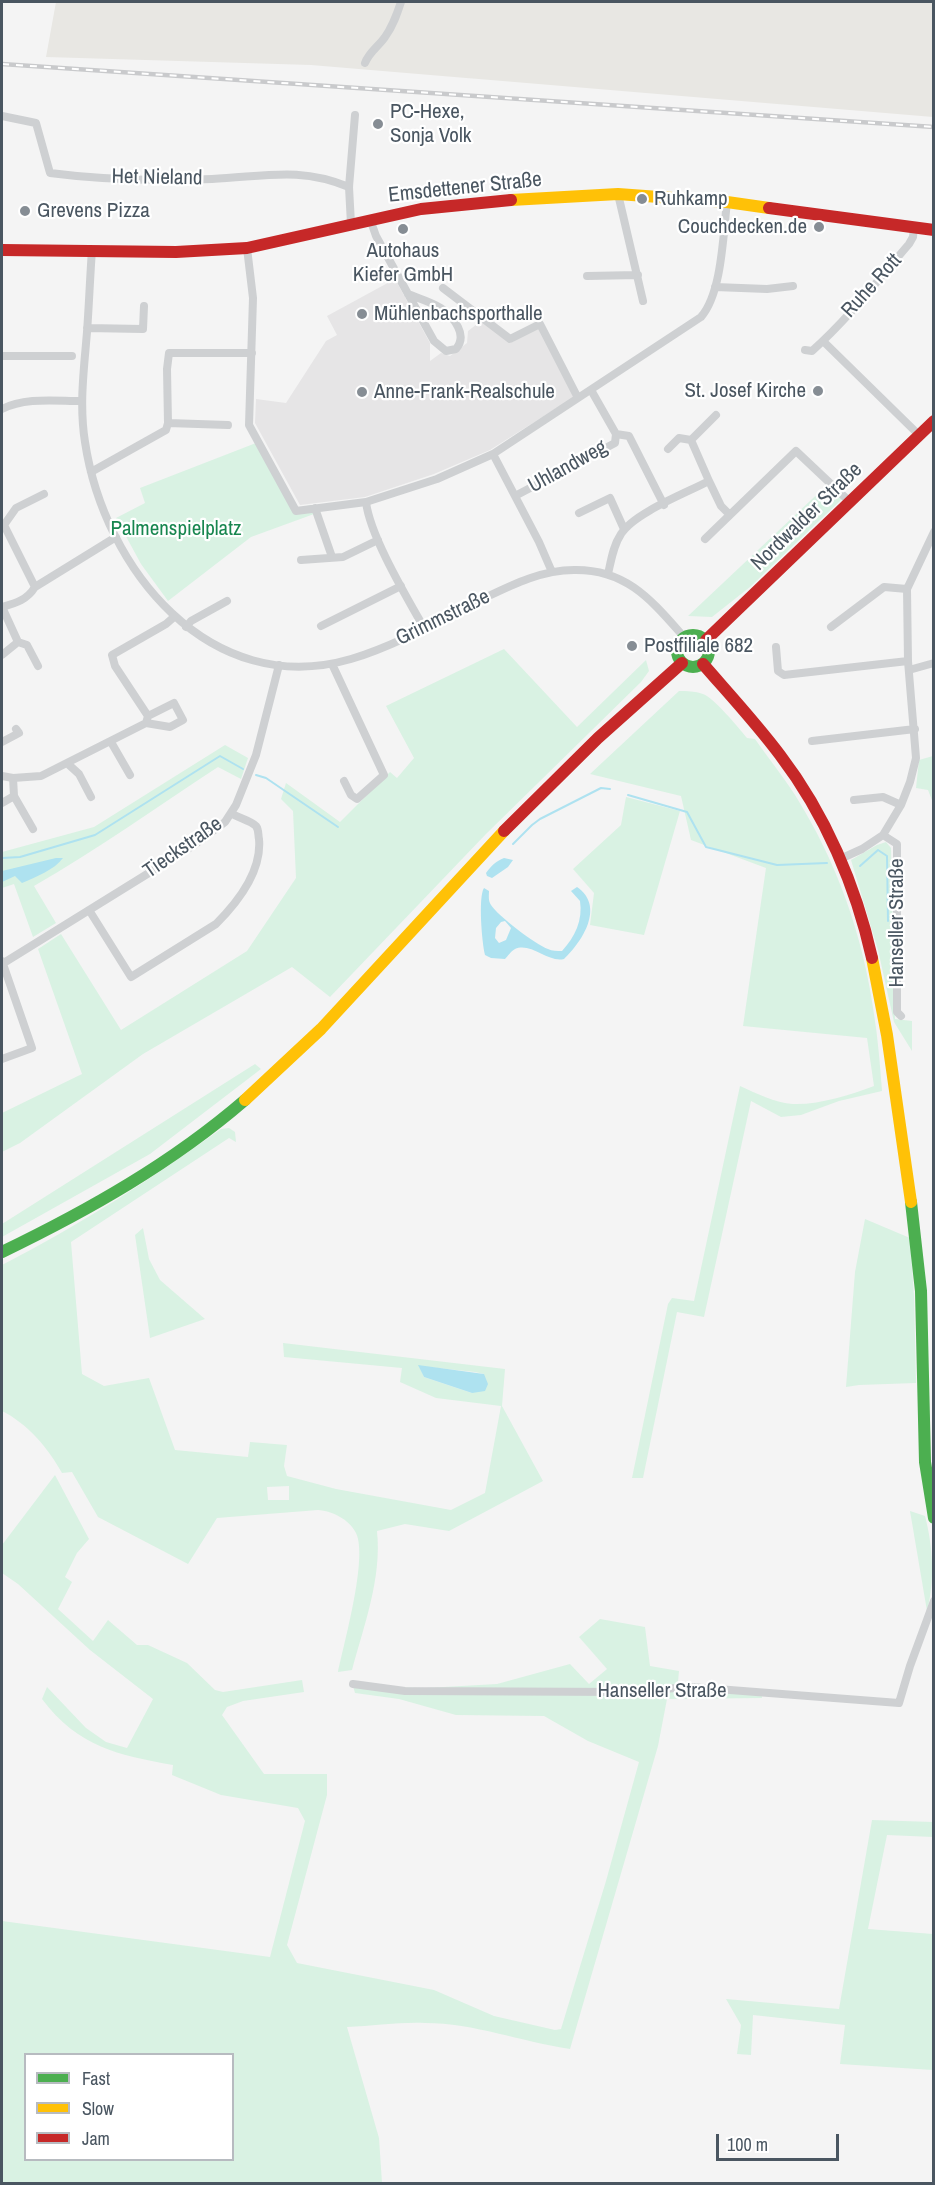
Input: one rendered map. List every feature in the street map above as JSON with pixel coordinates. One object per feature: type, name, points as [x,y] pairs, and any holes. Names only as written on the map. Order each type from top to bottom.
[{"type":"main road","name":"Emsdettener Straße","points":[[2,250],[198,252],[247,249],[370,219],[422,209],[485,202],[618,194],[727,202],[933,230]]},
{"type":"main road","name":"Nordwalder Straße","points":[[706,640],[933,421]]},
{"type":"main road","points":[[696,635],[706,640],[710,651],[703,664],[694,667],[682,663],[677,651],[684,637],[696,635]]},
{"type":"main road","points":[[2,1252],[114,1194],[200,1137],[245,1101],[304,1047],[352,997],[550,783],[682,663]]},
{"type":"main road","points":[[703,664],[759,725],[782,755],[812,805],[840,859],[857,903],[871,952],[885,1025],[916,1233],[923,1320],[923,1452],[933,1518]]},
{"type":"street","points":[[365,63],[368,56],[384,39],[394,22],[401,2]]},
{"type":"street","points":[[351,224],[349,187],[355,115]]},
{"type":"street","name":"Het Nieland","points":[[2,116],[36,123],[50,173],[134,179],[213,179],[261,174],[305,174],[349,187]]},
{"type":"street","points":[[618,194],[643,301]]},
{"type":"street","points":[[247,249],[253,298],[249,425],[296,511],[366,502],[437,479],[493,454],[701,317],[709,308],[716,287],[727,202]]},
{"type":"street","points":[[370,219],[375,236],[408,294],[438,345],[449,351],[456,349],[461,336],[459,327],[450,313],[439,306],[408,294]]},
{"type":"street","name":"Ruhe Rott","points":[[805,350],[813,351],[822,342],[909,244],[913,237],[914,227]]},
{"type":"street","name":"Grimmstraße","points":[[92,250],[81,401],[91,472],[116,537],[143,582],[156,599],[186,627],[217,647],[239,656],[297,667],[332,664],[372,651],[496,592],[552,572],[574,570],[608,574],[628,583],[643,593],[684,637]]},
{"type":"street","points":[[587,276],[638,275]]},
{"type":"street","points":[[716,287],[767,289],[793,286]]},
{"type":"street","points":[[443,288],[510,339],[540,324],[578,398]]},
{"type":"street","points":[[87,328],[142,329],[144,306]]},
{"type":"street","points":[[822,342],[919,435]]},
{"type":"street","points":[[91,472],[166,430],[169,353],[252,353]]},
{"type":"street","points":[[2,356],[72,356]]},
{"type":"street","points":[[591,390],[616,434],[629,436],[664,505]]},
{"type":"street","points":[[2,409],[9,405],[28,402],[81,401]]},
{"type":"street","points":[[692,440],[716,415]]},
{"type":"street","points":[[168,423],[228,425]]},
{"type":"street","name":"Uhlandweg","points":[[515,496],[615,443],[616,434]]},
{"type":"street","points":[[668,449],[679,438],[692,440]]},
{"type":"street","points":[[692,440],[721,506],[729,515]]},
{"type":"street","points":[[705,539],[796,451],[850,502]]},
{"type":"street","name":"Uhlandweg","points":[[493,454],[552,572]]},
{"type":"street","points":[[608,574],[615,545],[624,529],[639,516],[709,481]]},
{"type":"street","points":[[35,587],[3,525],[16,508],[44,494]]},
{"type":"street","points":[[579,513],[610,498],[624,529]]},
{"type":"street","points":[[366,502],[378,540],[423,628]]},
{"type":"street","points":[[315,508],[332,558]]},
{"type":"street","name":"Hanseller Straße","points":[[840,859],[862,849],[883,835],[901,806],[916,758],[908,666],[907,589],[933,532]]},
{"type":"street","points":[[38,666],[27,645],[18,642],[2,607],[20,602],[31,594],[35,587],[116,537]]},
{"type":"street","points":[[301,560],[343,557],[378,540]]},
{"type":"street","points":[[321,626],[401,586]]},
{"type":"street","points":[[831,627],[884,587],[907,589]]},
{"type":"street","points":[[186,627],[191,621],[227,601]]},
{"type":"street","points":[[2,776],[13,778],[41,776],[111,742],[147,720],[115,666],[112,655],[174,617]]},
{"type":"street","points":[[2,655],[18,642]]},
{"type":"street","points":[[776,647],[778,671],[784,675],[933,663]]},
{"type":"street","points":[[332,664],[384,775],[357,799],[351,795],[344,781]]},
{"type":"street","name":"Tieckstraße","points":[[2,963],[218,829],[231,813],[256,755],[279,665]]},
{"type":"street","points":[[2,742],[19,732],[16,729]]},
{"type":"street","points":[[812,741],[915,729]]},
{"type":"street","points":[[111,742],[130,776]]},
{"type":"street","points":[[68,764],[79,774],[91,797]]},
{"type":"street","points":[[13,778],[14,796],[33,829]]},
{"type":"street","points":[[2,802],[14,796]]},
{"type":"street","points":[[854,800],[884,796],[901,806]]},
{"type":"street","points":[[89,910],[131,977],[216,924],[228,913],[249,881],[259,859],[258,830],[255,824],[231,813]]},
{"type":"street","name":"Hanseller Straße","points":[[883,835],[897,844],[897,1012],[901,1016]]},
{"type":"street","points":[[2,963],[32,1048],[2,1059]]},
{"type":"street","name":"Hanseller Straße","points":[[353,1684],[405,1691],[622,1692],[691,1687],[899,1703],[933,1601]]},
{"type":"shaded area","points":[[56,2],[933,2],[933,117],[311,65],[46,57]]},
{"type":"shaded area","name":"Anne-Frank-Realschule","points":[[395,279],[430,343],[430,361],[441,353],[450,356],[467,343],[468,331],[481,321],[510,343],[539,327],[574,397],[490,450],[434,474],[365,497],[300,505],[255,423],[256,399],[286,403],[326,341],[337,335],[327,316]]},
{"type":"green space","name":"Palmenspielplatz","points":[[256,443],[292,510],[311,505],[314,514],[251,537],[168,601],[141,564],[116,518],[145,503],[140,488]]},
{"type":"green space","points":[[828,484],[842,499],[750,587],[712,617],[688,616]]},
{"type":"green space","points":[[504,649],[577,727],[646,660],[649,671],[641,682],[486,834],[330,997],[292,967],[143,1054],[20,1143],[2,1152],[2,1113],[82,1074],[38,949],[61,934],[121,1030],[247,951],[296,878],[293,811],[281,799],[286,783],[340,822],[390,772],[397,778],[414,758],[386,706]]},
{"type":"green space","points":[[679,691],[697,692],[708,697],[726,713],[747,738],[755,739],[786,781],[824,846],[846,900],[863,956],[875,1023],[882,1091],[839,1101],[801,1115],[781,1117],[751,1101],[704,1317],[677,1312],[643,1478],[632,1478],[668,1304],[672,1298],[694,1301],[740,1086],[773,1100],[803,1104],[845,1096],[874,1086],[867,1038],[743,1026],[766,868],[691,840],[681,796],[590,774]]},
{"type":"green space","points":[[225,745],[248,758],[241,779],[218,767],[104,843],[34,886],[56,923],[33,937],[14,884],[2,888],[2,852],[94,827]]},
{"type":"green space","points":[[933,756],[933,803],[928,790],[916,788],[919,760]]},
{"type":"green space","points":[[626,797],[680,811],[644,935],[590,925],[594,893],[573,869],[621,825]]},
{"type":"green space","points":[[886,842],[891,848],[895,1019],[912,1021],[912,1051],[894,1022],[878,950],[851,860]]},
{"type":"green space","points":[[255,1064],[261,1069],[150,1154],[2,1237],[2,1224]]},
{"type":"green space","points":[[229,1128],[235,1132],[236,1142],[229,1138],[71,1242],[82,1374],[104,1386],[149,1378],[175,1450],[248,1457],[250,1442],[287,1445],[284,1466],[287,1476],[336,1489],[451,1510],[485,1493],[501,1406],[436,1398],[400,1382],[402,1368],[284,1357],[283,1343],[505,1369],[502,1406],[543,1481],[449,1531],[405,1524],[377,1531],[378,1549],[374,1584],[367,1619],[352,1670],[338,1672],[354,1601],[359,1561],[356,1533],[345,1520],[329,1512],[318,1510],[217,1518],[188,1564],[98,1517],[72,1472],[62,1473],[36,1438],[2,1411],[2,1265],[114,1201],[221,1129]],"holes":[[[419,1366],[475,1372],[484,1374],[472,1393],[424,1377]],[[289,1486],[289,1500],[268,1500],[267,1487]]]},
{"type":"green space","points":[[865,1219],[910,1238],[916,1383],[846,1387],[855,1272]]},
{"type":"green space","points":[[143,1228],[149,1259],[160,1280],[205,1319],[150,1338],[135,1235]]},
{"type":"green space","points":[[55,1475],[89,1539],[77,1553],[65,1577],[72,1582],[58,1609],[93,1641],[108,1620],[137,1645],[148,1645],[187,1663],[215,1690],[223,1692],[302,1680],[304,1692],[243,1701],[227,1707],[222,1715],[264,1774],[327,1774],[327,1795],[287,1945],[297,1963],[434,1990],[494,2016],[555,2030],[561,2029],[639,1762],[588,1741],[544,1716],[456,1715],[399,1699],[355,1693],[353,1686],[426,1688],[497,1684],[570,1664],[589,1684],[607,1669],[579,1637],[600,1619],[645,1627],[650,1666],[679,1671],[678,1682],[761,1690],[762,1698],[667,1699],[658,1746],[570,2049],[480,2029],[443,2024],[406,2023],[347,2027],[379,2138],[382,2183],[2,2183],[2,1921],[270,1957],[305,1821],[298,1808],[221,1795],[172,1775],[173,1765],[134,1757],[100,1746],[70,1728],[42,1699],[47,1687],[86,1728],[106,1742],[127,1748],[153,1699],[90,1650],[18,1584],[2,1573],[2,1545]]},
{"type":"green space","points":[[910,1511],[925,1516],[930,1539],[932,1576],[927,1611]]},
{"type":"green space","points":[[872,1820],[933,1822],[933,1837],[887,1835],[868,1929],[933,1934],[933,2070],[840,2064],[845,2025],[753,2015],[751,2055],[737,2054],[741,2025],[726,1999],[839,2009]]},
{"type":"water","points":[[63,858],[50,870],[22,883],[15,876],[2,882],[2,871]]},
{"type":"water","points":[[504,858],[513,860],[508,867],[492,878],[487,876],[486,873],[492,866]]},
{"type":"water","points":[[577,887],[585,895],[590,913],[584,933],[564,959],[552,958],[527,948],[514,950],[505,959],[485,955],[481,910],[484,888],[489,891],[491,905],[509,922],[542,946],[558,951],[562,951],[571,940],[579,921],[580,901],[571,891]],"holes":[[[505,921],[511,928],[506,940],[499,943],[495,938],[496,928]]]},
{"type":"water","points":[[418,1365],[484,1374],[488,1384],[485,1391],[472,1393],[424,1377]]},
{"type":"waterway","points":[[2,858],[20,857],[95,835],[220,756],[243,769]]},
{"type":"waterway","points":[[256,775],[266,778],[338,827]]},
{"type":"waterway","points":[[513,844],[540,819],[601,788],[610,789]]},
{"type":"waterway","points":[[628,795],[687,812],[706,847],[777,865],[827,863]]},
{"type":"waterway","points":[[860,866],[878,850],[887,856],[888,921]]},
{"type":"railway","points":[[2,64],[934,127]]},
{"type":"traffic: fast","points":[[693,635],[704,640],[709,651],[704,662],[693,667],[682,662],[677,651],[682,640],[693,635]]},
{"type":"traffic: fast","points":[[2,1252],[129,1184],[159,1165],[245,1100]]},
{"type":"traffic: fast","points":[[911,1202],[921,1291],[925,1462],[934,1518]]},
{"type":"traffic: slow","points":[[511,200],[618,194],[727,202],[769,208]]},
{"type":"traffic: slow","points":[[245,1100],[321,1029],[504,831]]},
{"type":"traffic: slow","points":[[872,958],[887,1035],[911,1202]]},
{"type":"traffic: jam","points":[[2,250],[176,252],[247,248],[421,209],[511,200]]},
{"type":"traffic: jam","points":[[769,208],[934,230]]},
{"type":"traffic: jam","points":[[706,640],[934,421]]},
{"type":"traffic: jam","points":[[504,831],[598,738],[682,663]]},
{"type":"traffic: jam","points":[[703,664],[771,743],[811,801],[848,878],[872,958]]},
{"type":"place","name":"PC-Hexe, Sonja Volk","points":[[378,124]]},
{"type":"place","name":"Ruhkamp","points":[[642,199]]},
{"type":"place","name":"Grevens Pizza","points":[[25,211]]},
{"type":"place","name":"Couchdecken.de","points":[[819,227]]},
{"type":"place","name":"Autohaus Kiefer GmbH","points":[[403,229]]},
{"type":"place","name":"Mühlenbachsporthalle","points":[[362,314]]},
{"type":"place","name":"St. Josef Kirche","points":[[818,391]]},
{"type":"place","name":"Anne-Frank-Realschule","points":[[362,392]]},
{"type":"place","name":"Postfiliale 682","points":[[632,646]]}]
